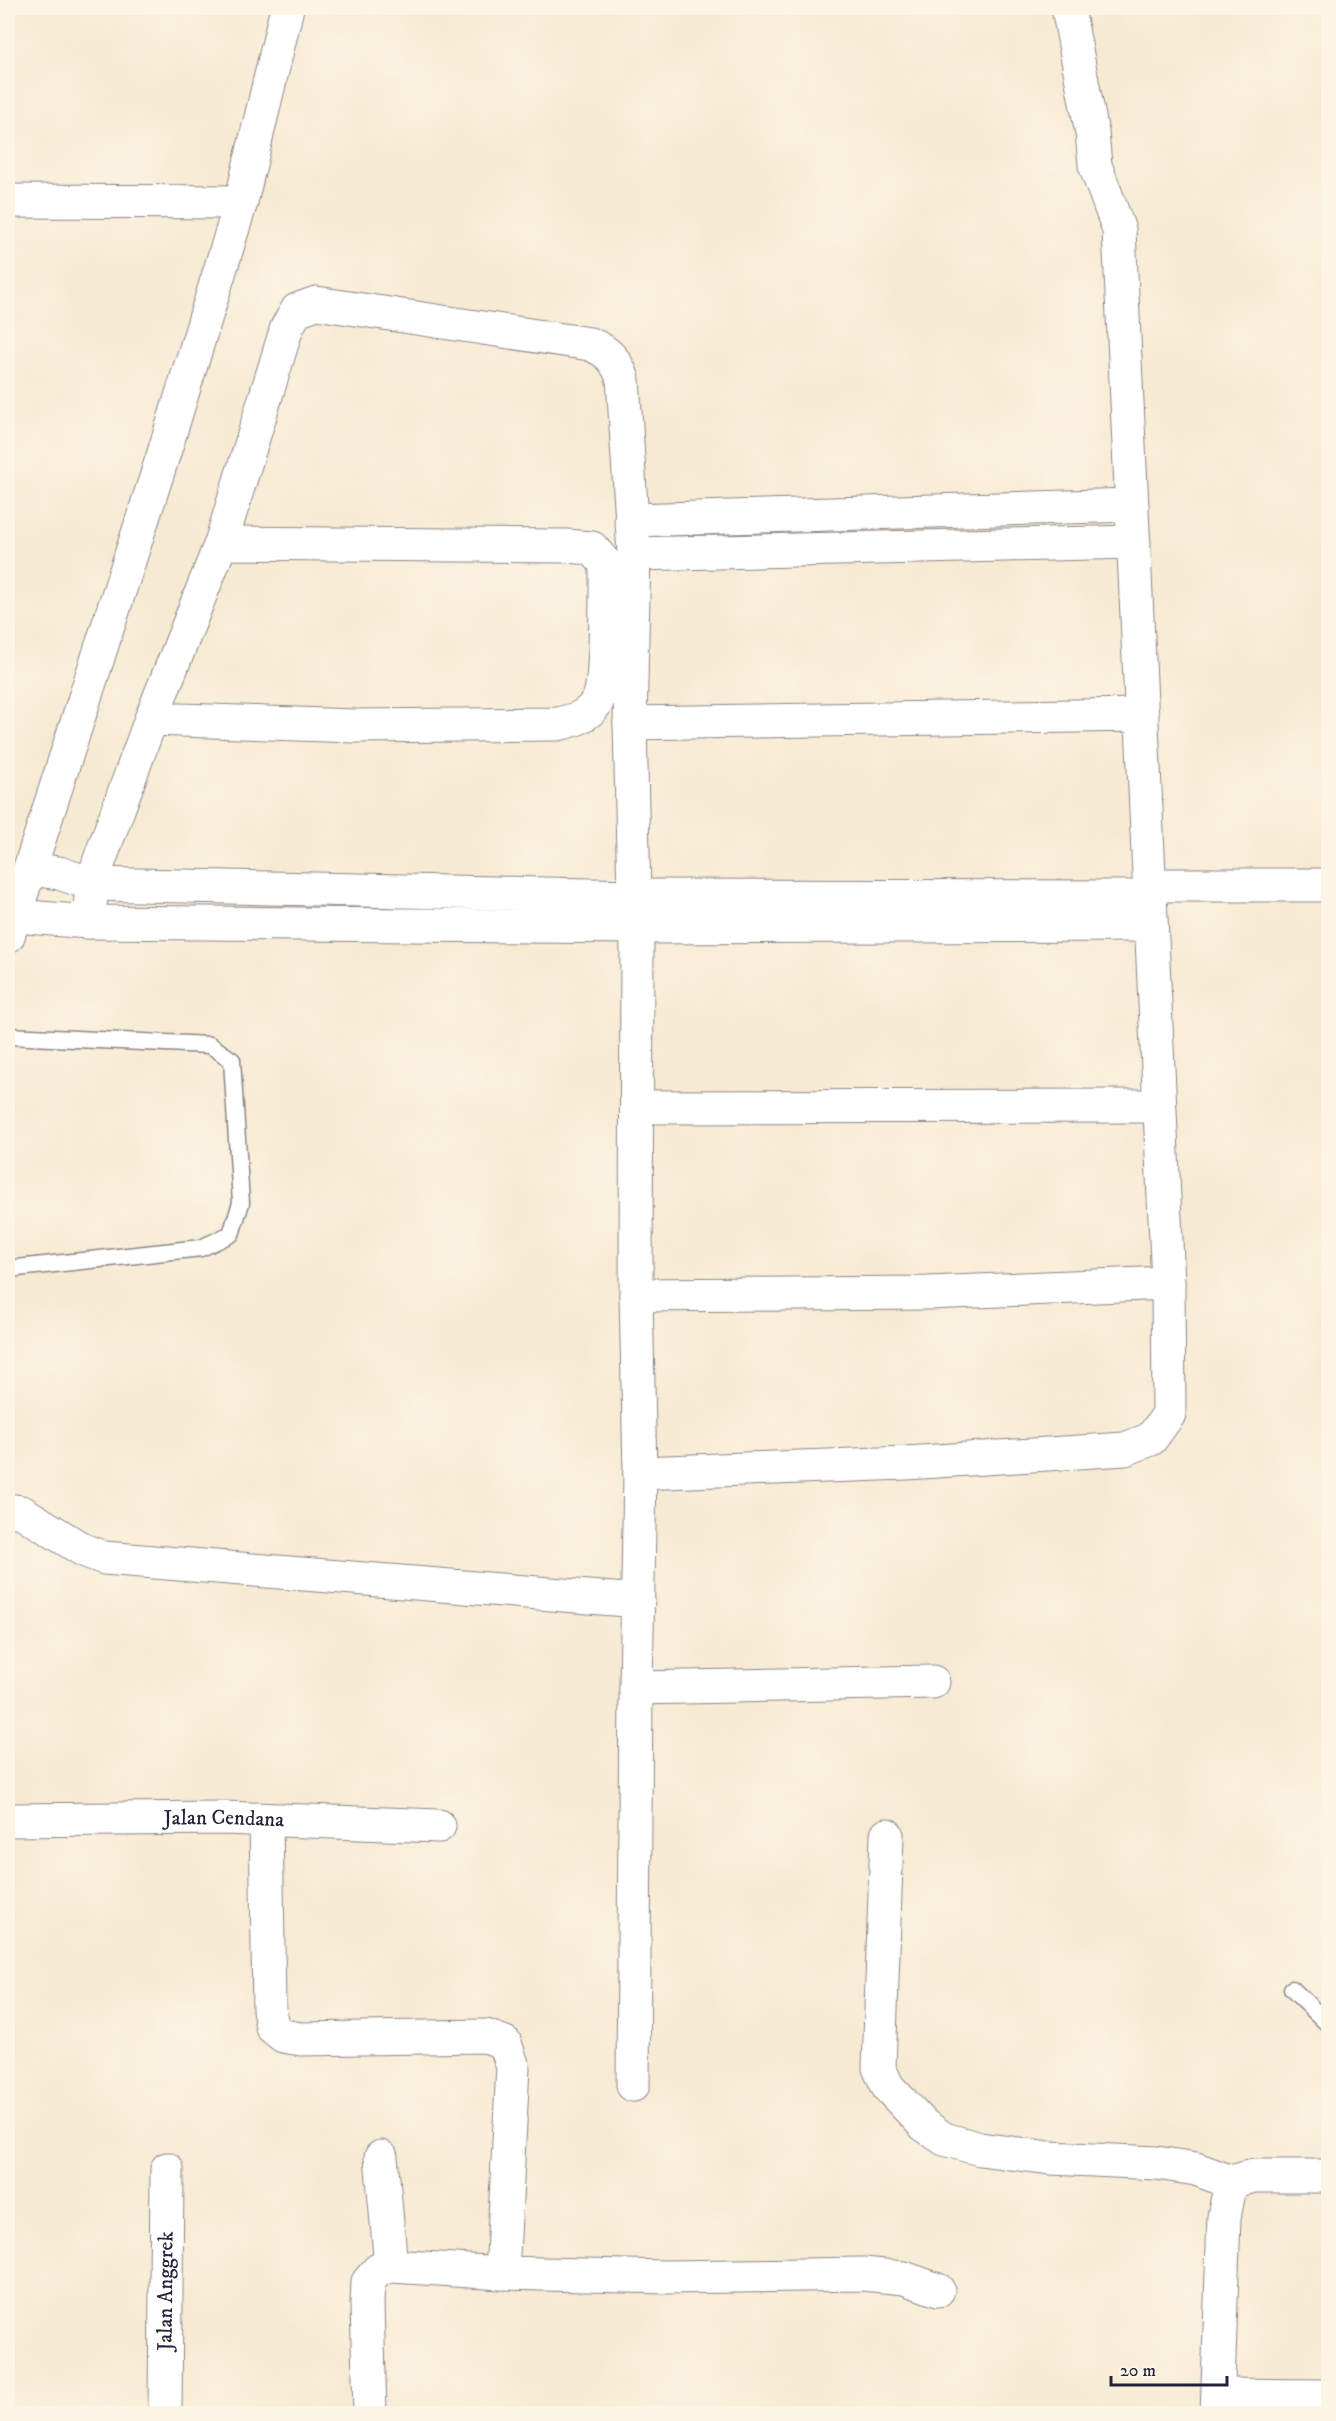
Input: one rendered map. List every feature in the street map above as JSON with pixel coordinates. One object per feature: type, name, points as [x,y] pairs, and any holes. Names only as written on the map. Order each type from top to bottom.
[{"type":"street","points":[[287,8],[242,202],[163,456],[11,926],[89,922],[1150,902],[1329,885]]},
{"type":"street","points":[[640,1473],[906,1463],[1125,1449],[1151,1439],[1168,1414],[1168,1283],[1158,1107],[1119,230],[1095,165],[1092,133],[1068,8]]},
{"type":"street","points":[[8,201],[242,202]]},
{"type":"street","points":[[89,922],[92,884],[151,719],[221,543],[287,327],[297,310],[316,303],[590,344],[605,350],[616,362],[623,379],[634,554],[630,723],[635,912],[636,1295],[640,1473],[633,2085]]},
{"type":"street","points":[[631,520],[1132,506]]},
{"type":"street","points":[[634,554],[1134,542]]},
{"type":"street","points":[[151,719],[355,726],[558,724],[583,717],[598,700],[604,656],[606,564],[592,548],[221,543]]},
{"type":"street","points":[[630,723],[1142,715]]},
{"type":"street","points":[[30,869],[59,873],[92,884],[635,912]]},
{"type":"street","points":[[637,1107],[1158,1107]]},
{"type":"street","points":[[636,1295],[927,1293],[1168,1283]]},
{"type":"street","points":[[8,1510],[22,1512],[83,1550],[104,1558],[638,1601]]},
{"type":"street","points":[[636,1688],[933,1682]]},
{"type":"street","name":"Jalan Cendana","points":[[8,1820],[224,1818],[439,1826]]},
{"type":"street","points":[[266,1820],[269,2009],[272,2027],[283,2036],[301,2039],[486,2036],[505,2043],[513,2067],[502,2273]]},
{"type":"street","points":[[887,1834],[879,2068],[888,2087],[924,2125],[944,2139],[980,2149],[1050,2158],[1157,2163],[1196,2169],[1231,2182],[1254,2176],[1329,2176]]},
{"type":"street","points":[[381,2157],[391,2266]]},
{"type":"street","name":"Jalan Anggrek","points":[[165,2414],[167,2169]]},
{"type":"street","points":[[1231,2182],[1224,2217],[1218,2404],[1329,2396]]},
{"type":"street","points":[[370,2414],[368,2282],[378,2270],[391,2266],[502,2273],[668,2277],[863,2274],[904,2278],[938,2290]]},
{"type":"lane","points":[[8,1036],[210,1045],[232,1060],[241,1203],[231,1234],[201,1248],[8,1269]]},
{"type":"lane","points":[[1292,1989],[1329,2024]]}]
